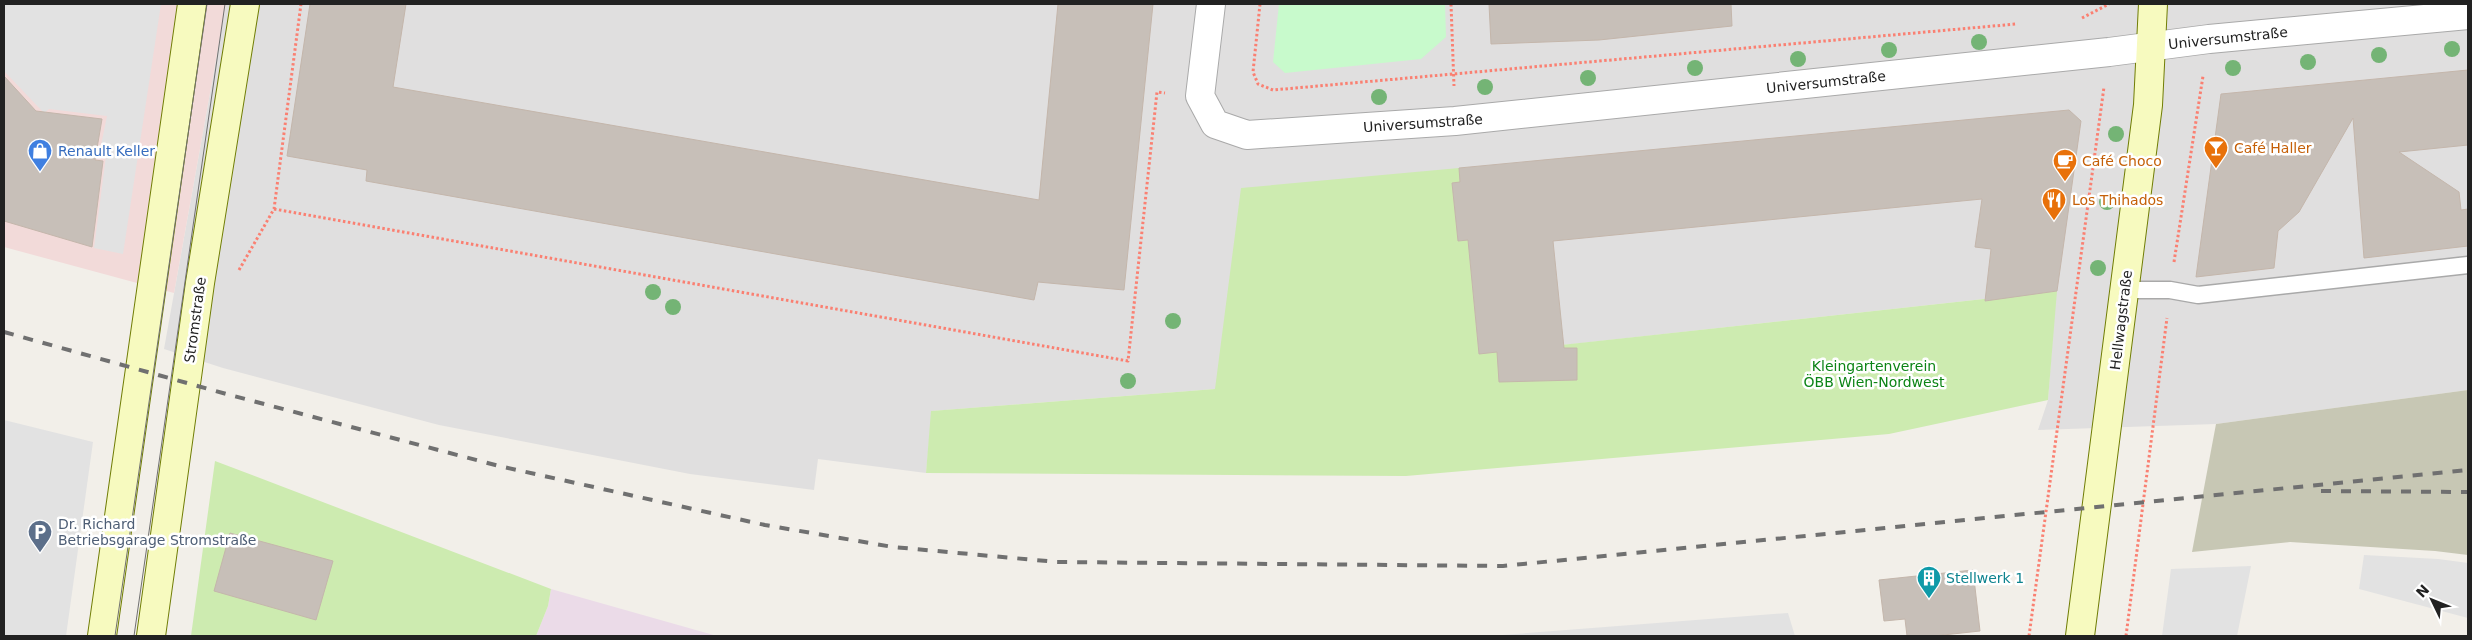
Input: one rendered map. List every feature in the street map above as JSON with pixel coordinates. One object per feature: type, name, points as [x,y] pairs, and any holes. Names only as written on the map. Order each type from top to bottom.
[{"type":"main road","points":[[102,636],[192,4]]},
{"type":"main road","name":"Stromstraße","points":[[151,636],[200,283],[244,4]]},
{"type":"main road","name":"Hellwagstraße","points":[[2080,636],[2148,105],[2153,4]]},
{"type":"street","points":[[1200,96],[1212,4]]},
{"type":"street","name":"Universumstraße","points":[[1200,96],[1215,124],[1246,135],[1455,121],[2109,52],[2209,39],[2468,15]]},
{"type":"lane","points":[[2125,290],[2170,290],[2198,295],[2468,265]]},
{"type":"path","points":[[302,4],[274,209],[1128,361],[1157,92],[1200,96]]},
{"type":"path","points":[[1260,4],[1253,72],[1258,84],[1265,89],[1274,90],[2024,23]]},
{"type":"path","points":[[1451,4],[1455,121]]},
{"type":"path","points":[[2073,19],[2083,18],[2109,4]]},
{"type":"path","points":[[2029,636],[2109,52]]},
{"type":"shaded area","points":[[4,4],[226,4],[174,293],[4,247]]},
{"type":"shaded area","points":[[4,4],[161,4],[123,254],[94,248],[106,156],[99,155],[107,116],[49,109],[44,113],[4,71]]},
{"type":"shaded area","points":[[226,4],[2468,4],[2468,390],[2216,424],[2038,430],[2048,400],[2056,291],[1563,345],[1215,389],[932,411],[926,473],[818,459],[814,490],[690,474],[439,425],[223,368],[164,349]]},
{"type":"shaded area","points":[[2468,390],[2468,555],[2435,551],[2290,542],[2192,552],[2216,424]]},
{"type":"shaded area","name":"Dr. Richard Betriebsgarage Stromstraße","points":[[4,420],[93,442],[66,636],[4,636]]},
{"type":"shaded area","points":[[2364,555],[2438,559],[2468,563],[2468,618],[2359,589]]},
{"type":"shaded area","points":[[2251,566],[2237,636],[2162,636],[2171,569]]},
{"type":"shaded area","points":[[551,589],[717,636],[536,636],[548,606]]},
{"type":"shaded area","points":[[1788,613],[1795,636],[1489,636]]},
{"type":"green space","points":[[1279,4],[1445,4],[1446,37],[1421,59],[1285,73],[1273,62]]},
{"type":"green space","name":"Kleingartenverein ÖBB Wien-Nordwest","points":[[1459,168],[1460,183],[1452,183],[1458,241],[1468,240],[1479,354],[2057,291],[2048,400],[1889,434],[1406,476],[926,473],[931,411],[1215,389],[1241,188]]},
{"type":"green space","points":[[215,461],[551,589],[548,606],[536,636],[191,636]]},
{"type":"building","points":[[310,4],[406,4],[393,87],[1039,200],[1058,4],[1153,4],[1124,290],[1038,282],[1034,300],[366,181],[367,170],[287,156]]},
{"type":"building","points":[[1489,4],[1731,4],[1732,26],[1599,40],[1491,44]]},
{"type":"building","points":[[2468,70],[2468,145],[2399,152],[2459,192],[2461,210],[2468,209],[2468,246],[2364,258],[2353,118],[2299,212],[2278,231],[2274,268],[2196,277],[2221,94]]},
{"type":"building","points":[[4,76],[36,111],[102,119],[95,160],[103,161],[92,247],[4,221]]},
{"type":"building","points":[[2069,110],[2081,121],[2057,291],[1985,301],[1991,249],[1975,247],[1982,199],[1553,241],[1564,348],[1577,348],[1577,380],[1499,382],[1497,352],[1479,354],[1468,240],[1458,241],[1452,183],[1460,182],[1459,168]]},
{"type":"building","points":[[230,533],[333,561],[316,620],[214,591]]},
{"type":"building","name":"Stellwerk 1","points":[[1973,570],[1980,631],[1934,636],[1907,636],[1905,619],[1884,621],[1879,580]]},
{"type":"tram line","points":[[115,636],[207,4]]},
{"type":"tram line","points":[[134,636],[225,4]]},
{"type":"railway","points":[[4,332],[230,395],[499,466],[765,525],[893,547],[1057,562],[1503,566],[2468,470]]},
{"type":"railway","points":[[2321,491],[2468,492]]},
{"type":"place","name":"Café Haller","points":[[2216,169]]},
{"type":"place","name":"Renault Keller","points":[[40,172]]},
{"type":"place","name":"Café Choco","points":[[2065,182]]},
{"type":"place","name":"Los Thihados","points":[[2054,221]]},
{"type":"place","name":"Dr. Richard Betriebsgarage Stromstraße","points":[[40,553]]},
{"type":"place","name":"Stellwerk 1","points":[[1929,599]]}]
